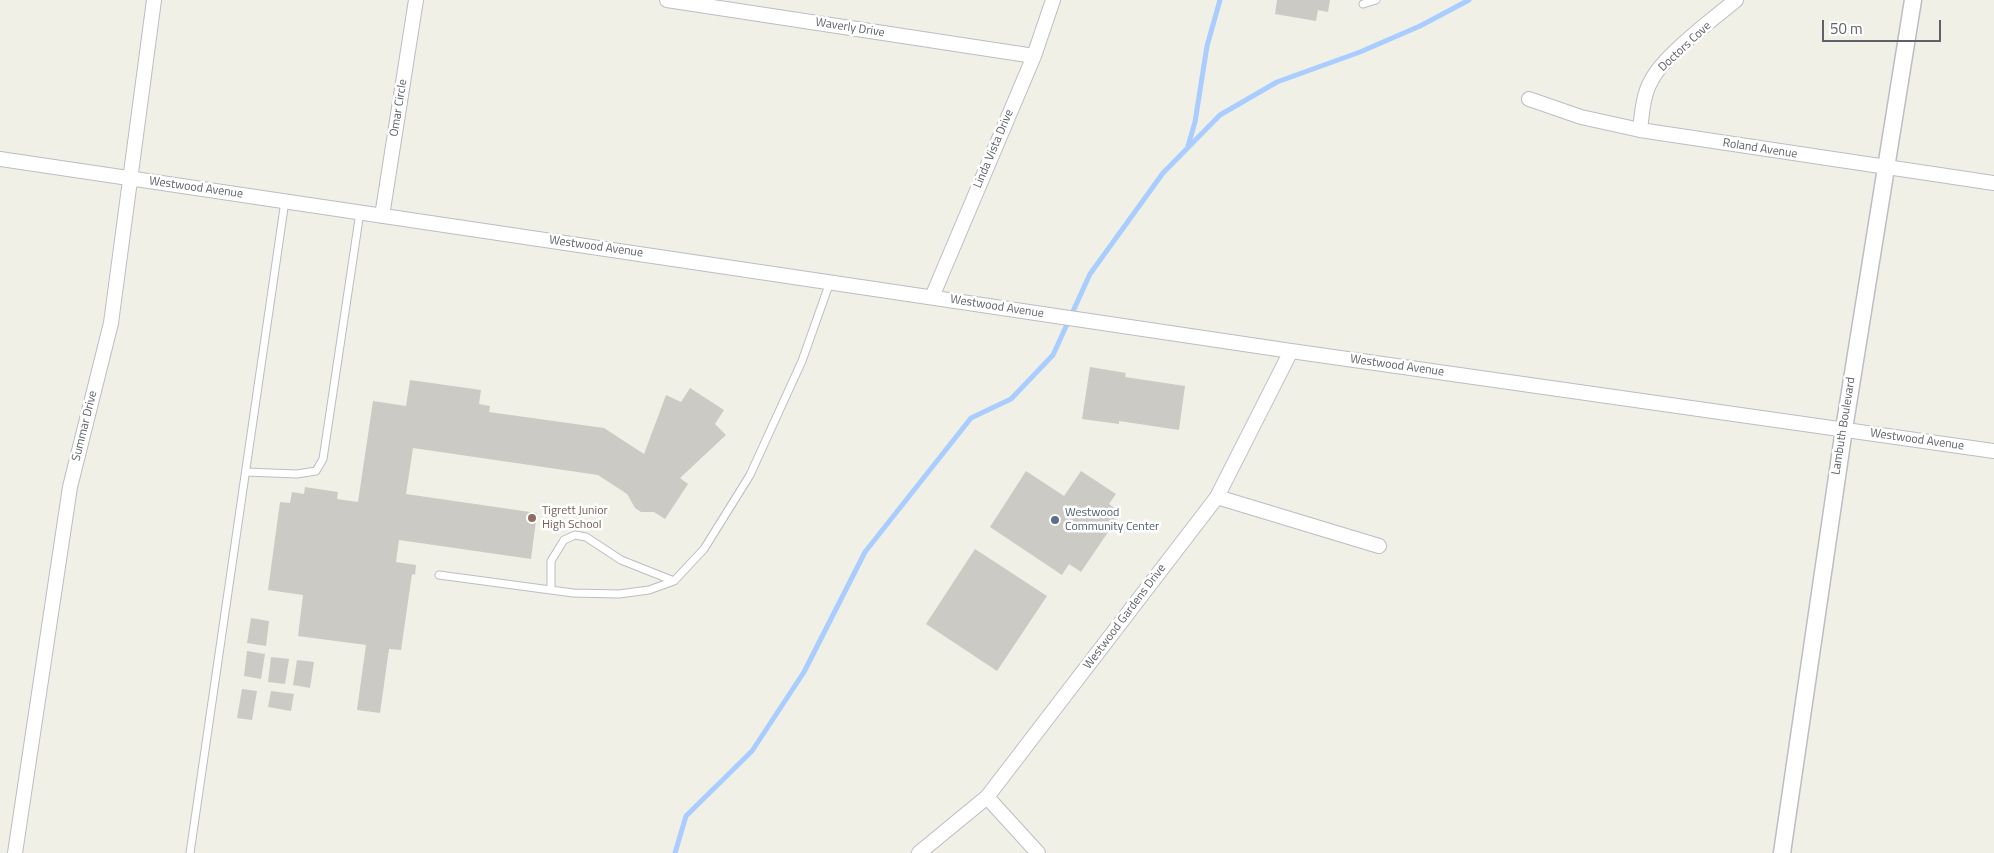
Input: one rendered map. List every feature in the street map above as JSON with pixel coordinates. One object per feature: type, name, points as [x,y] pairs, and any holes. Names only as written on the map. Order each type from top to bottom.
[{"type":"street","name":"Summar Drive","points":[[15,853],[70,487],[111,323],[154,0]]},
{"type":"street","name":"Omar Circle","points":[[382,216],[416,0]]},
{"type":"street","name":"Waverly Drive","points":[[666,0],[1034,56]]},
{"type":"street","name":"Linda Vista Drive","points":[[932,297],[1034,56],[1053,0]]},
{"type":"street","name":"Doctors Cove","points":[[1640,130],[1644,100],[1651,81],[1663,63],[1736,0]]},
{"type":"street","name":"Lambuth Boulevard","points":[[1782,853],[1884,168],[1913,0]]},
{"type":"street","name":"Roland Avenue","points":[[1528,100],[1581,117],[1640,130],[1994,183]]},
{"type":"street","name":"Westwood Avenue","points":[[0,158],[1291,351],[1994,451]]},
{"type":"street","name":"Westwood Gardens Drive","points":[[919,853],[987,797],[1216,497],[1291,351]]},
{"type":"street","points":[[1216,497],[1379,546]]},
{"type":"street","points":[[987,797],[1038,853]]},
{"type":"lane","points":[[1363,4],[1376,0]]},
{"type":"lane","points":[[190,853],[285,201]]},
{"type":"lane","points":[[246,472],[297,474],[316,471],[323,459],[360,212]]},
{"type":"lane","points":[[439,575],[573,593],[618,594],[649,590],[674,581],[704,549],[750,475],[802,360],[830,282]]},
{"type":"lane","points":[[551,590],[551,560],[564,540],[575,536],[586,537],[621,560],[674,581]]},
{"type":"building","points":[[1277,0],[1330,0],[1328,12],[1318,10],[1316,21],[1275,14]]},
{"type":"building","points":[[1090,367],[1126,373],[1125,377],[1185,386],[1179,430],[1119,421],[1119,424],[1082,419]]},
{"type":"building","points":[[410,380],[481,390],[479,404],[490,406],[489,412],[604,428],[644,454],[666,395],[681,402],[690,388],[724,410],[715,424],[726,435],[680,478],[688,484],[665,519],[654,512],[641,512],[635,508],[627,494],[598,475],[413,448],[406,494],[537,513],[531,559],[399,540],[396,562],[416,565],[415,575],[412,574],[401,650],[389,649],[380,713],[357,710],[366,645],[298,636],[303,595],[268,590],[280,502],[290,503],[292,492],[304,494],[305,487],[338,492],[337,499],[358,502],[373,401],[406,406]]},
{"type":"building","name":"Westwood Community Center","points":[[1026,471],[1064,496],[1081,471],[1116,494],[1109,504],[1121,513],[1081,572],[1069,564],[1062,575],[990,527]]},
{"type":"building","points":[[975,549],[1047,596],[997,671],[926,624]]},
{"type":"building","points":[[251,618],[269,621],[266,646],[247,643]]},
{"type":"building","points":[[247,651],[265,654],[261,679],[244,676]]},
{"type":"building","points":[[271,657],[289,659],[285,684],[268,682]]},
{"type":"building","points":[[297,660],[314,662],[310,688],[293,685]]},
{"type":"building","points":[[242,689],[257,691],[252,720],[237,718]]},
{"type":"building","points":[[271,691],[294,694],[291,711],[268,707]]},
{"type":"waterway","points":[[1188,146],[1195,122],[1207,46],[1220,0]]},
{"type":"waterway","points":[[675,853],[686,816],[752,751],[804,672],[865,552],[971,418],[1011,399],[1053,355],[1090,274],[1163,173],[1220,115],[1277,82],[1360,52],[1420,26],[1469,0]]},
{"type":"place","name":"Tigrett Junior High School","points":[[532,518]]},
{"type":"place","name":"Westwood Community Center","points":[[1055,520]]}]
